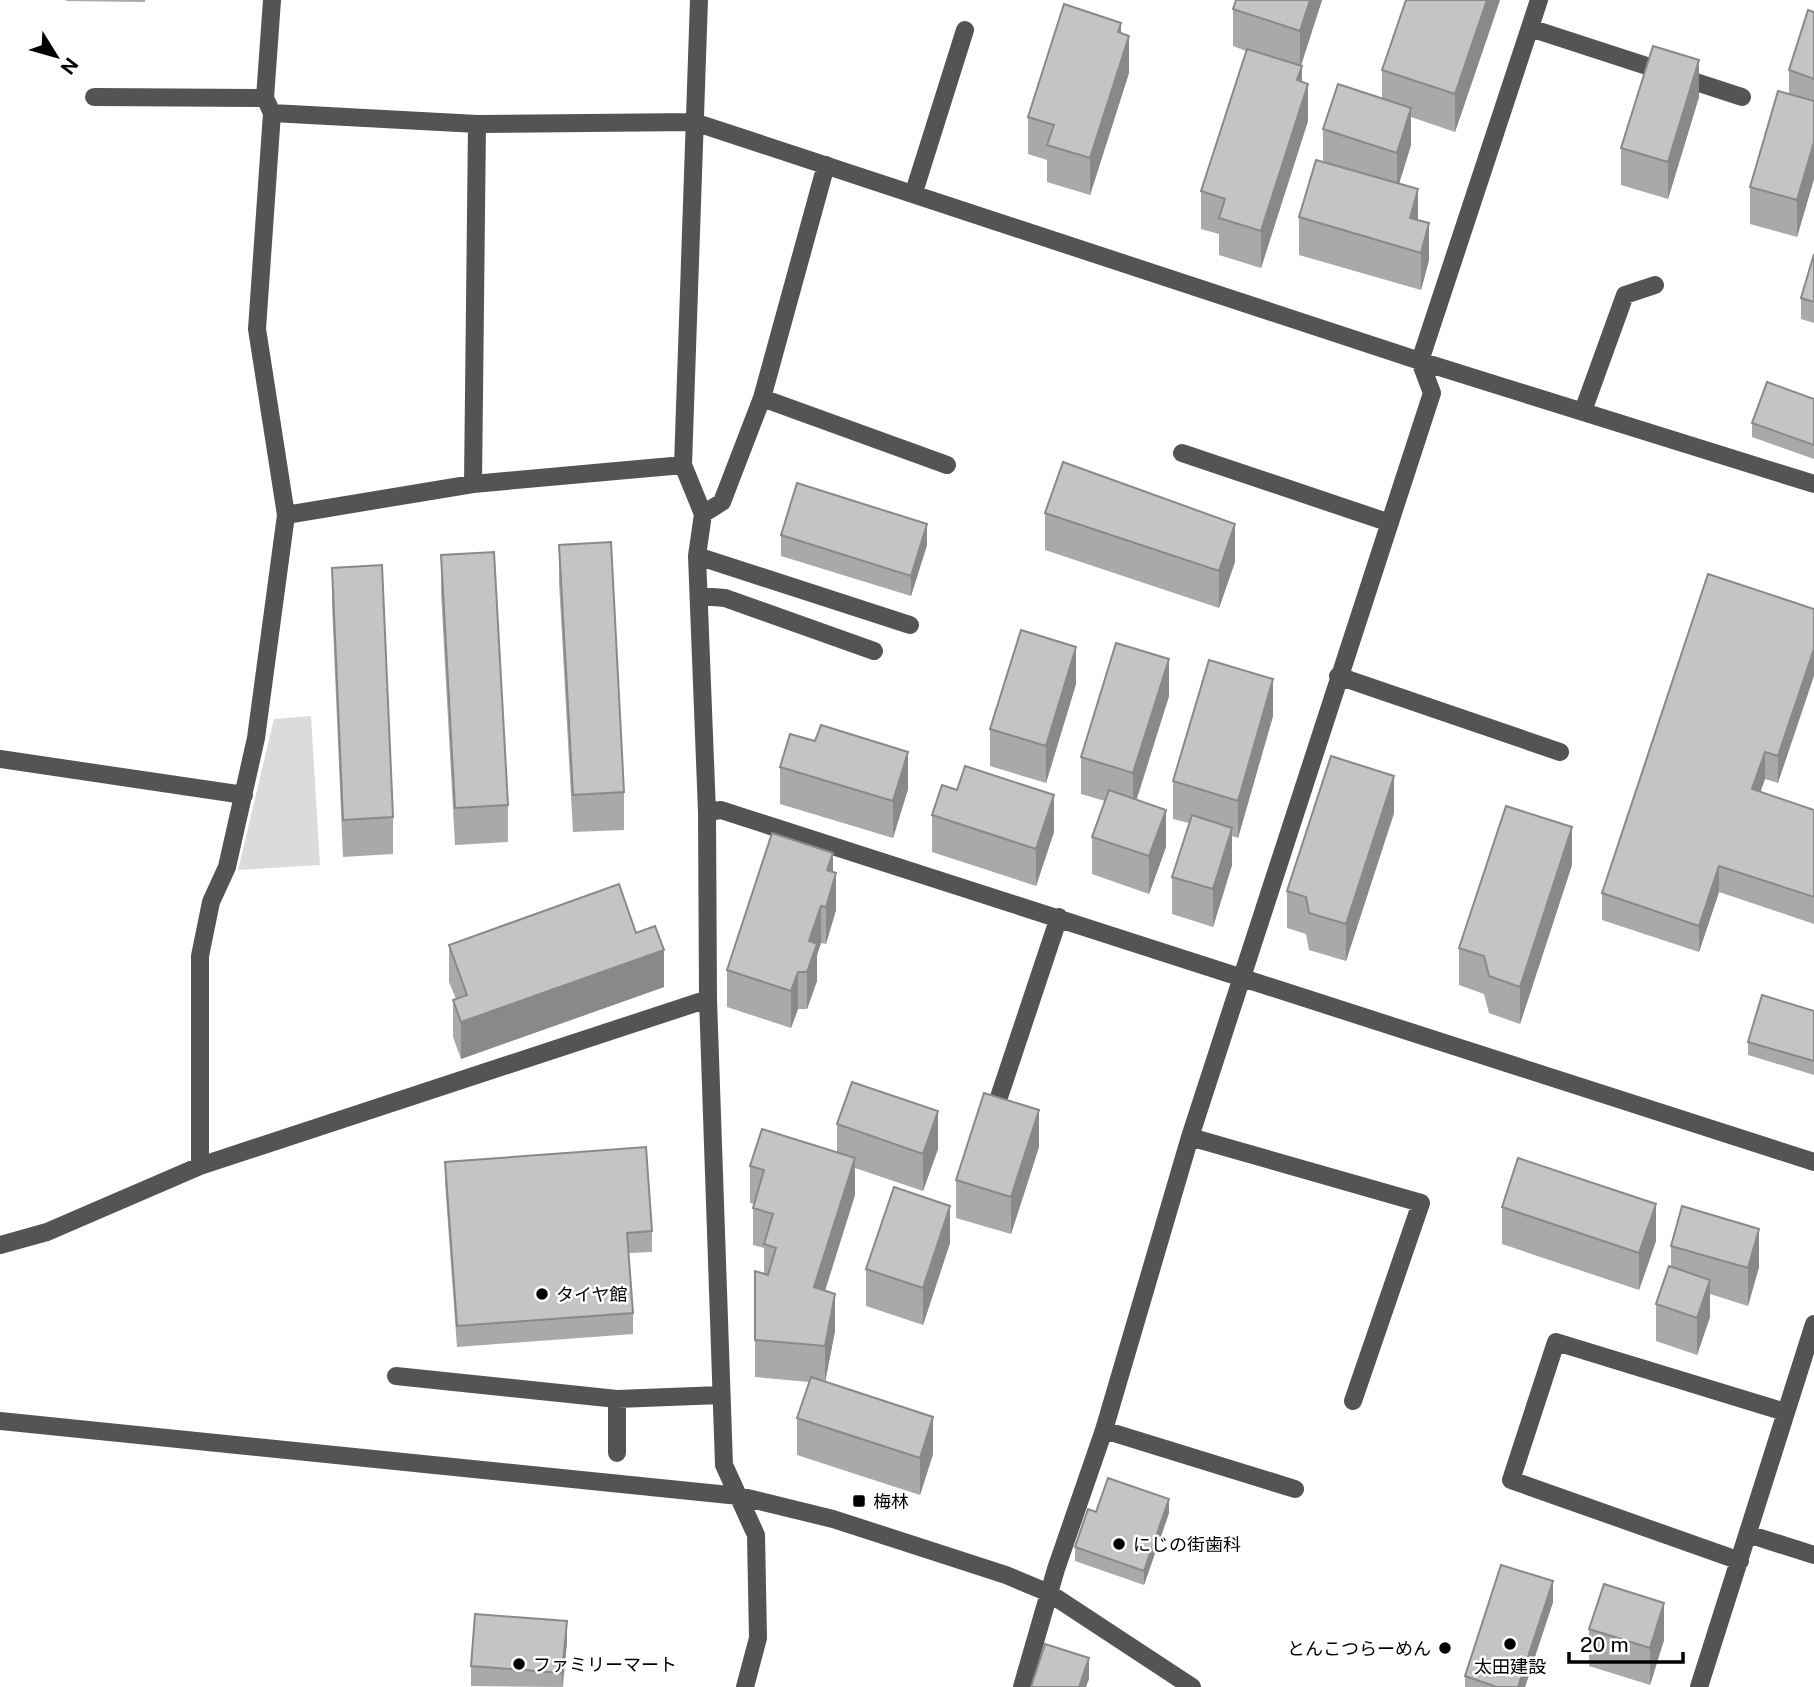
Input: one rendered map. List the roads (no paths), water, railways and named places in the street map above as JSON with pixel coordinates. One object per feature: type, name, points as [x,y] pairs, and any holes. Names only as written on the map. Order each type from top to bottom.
[{"type":"street","points":[[200,1166],[200,956],[211,902],[227,867],[257,738],[286,515],[257,329],[272,0]]},
{"type":"street","points":[[699,0],[683,465],[704,514],[697,556],[707,812],[708,999],[724,1465],[756,1535],[758,1638],[745,1687]]},
{"type":"street","points":[[1022,1687],[1049,1593],[1104,1430],[1190,1137],[1432,393],[1420,361],[1539,0]]},
{"type":"street","points":[[1530,28],[1742,97]]},
{"type":"street","points":[[914,192],[965,30]]},
{"type":"street","points":[[94,97],[269,105],[477,124],[694,122],[914,192],[1420,361],[1814,484]]},
{"type":"street","points":[[473,484],[477,124]]},
{"type":"street","points":[[704,514],[722,502],[762,398],[826,165]]},
{"type":"street","points":[[1583,411],[1625,295],[1655,285]]},
{"type":"street","points":[[762,398],[947,466]]},
{"type":"street","points":[[1182,453],[1390,523]]},
{"type":"street","points":[[286,515],[473,484],[683,465]]},
{"type":"street","points":[[697,556],[910,625]]},
{"type":"street","points":[[700,596],[724,598],[874,651]]},
{"type":"street","points":[[1338,676],[1560,752]]},
{"type":"street","points":[[0,759],[244,795]]},
{"type":"street","points":[[707,812],[721,810],[1814,1162]]},
{"type":"street","points":[[992,1118],[1059,917]]},
{"type":"street","points":[[0,1245],[47,1232],[200,1166],[708,999]]},
{"type":"street","points":[[1190,1137],[1421,1203],[1353,1401]]},
{"type":"street","points":[[1699,1687],[1814,1324]]},
{"type":"street","points":[[1740,1561],[1511,1480],[1556,1342],[1786,1412]]},
{"type":"street","points":[[396,1376],[617,1399],[721,1395]]},
{"type":"street","points":[[617,1399],[617,1453]]},
{"type":"street","points":[[0,1421],[739,1496],[833,1518],[1006,1575],[1049,1593],[1192,1687]]},
{"type":"street","points":[[1104,1430],[1295,1489]]},
{"type":"street","points":[[1748,1534],[1814,1555]]},
{"type":"place","name":"タイヤ館","points":[[542,1294]]},
{"type":"place","name":"梅林","points":[[859,1501]]},
{"type":"place","name":"にじの街歯科","points":[[1119,1544]]},
{"type":"place","name":"太田建設","points":[[1510,1644]]},
{"type":"place","name":"とんこつらーめん","points":[[1445,1648]]},
{"type":"place","name":"ファミリーマート","points":[[519,1664]]}]
